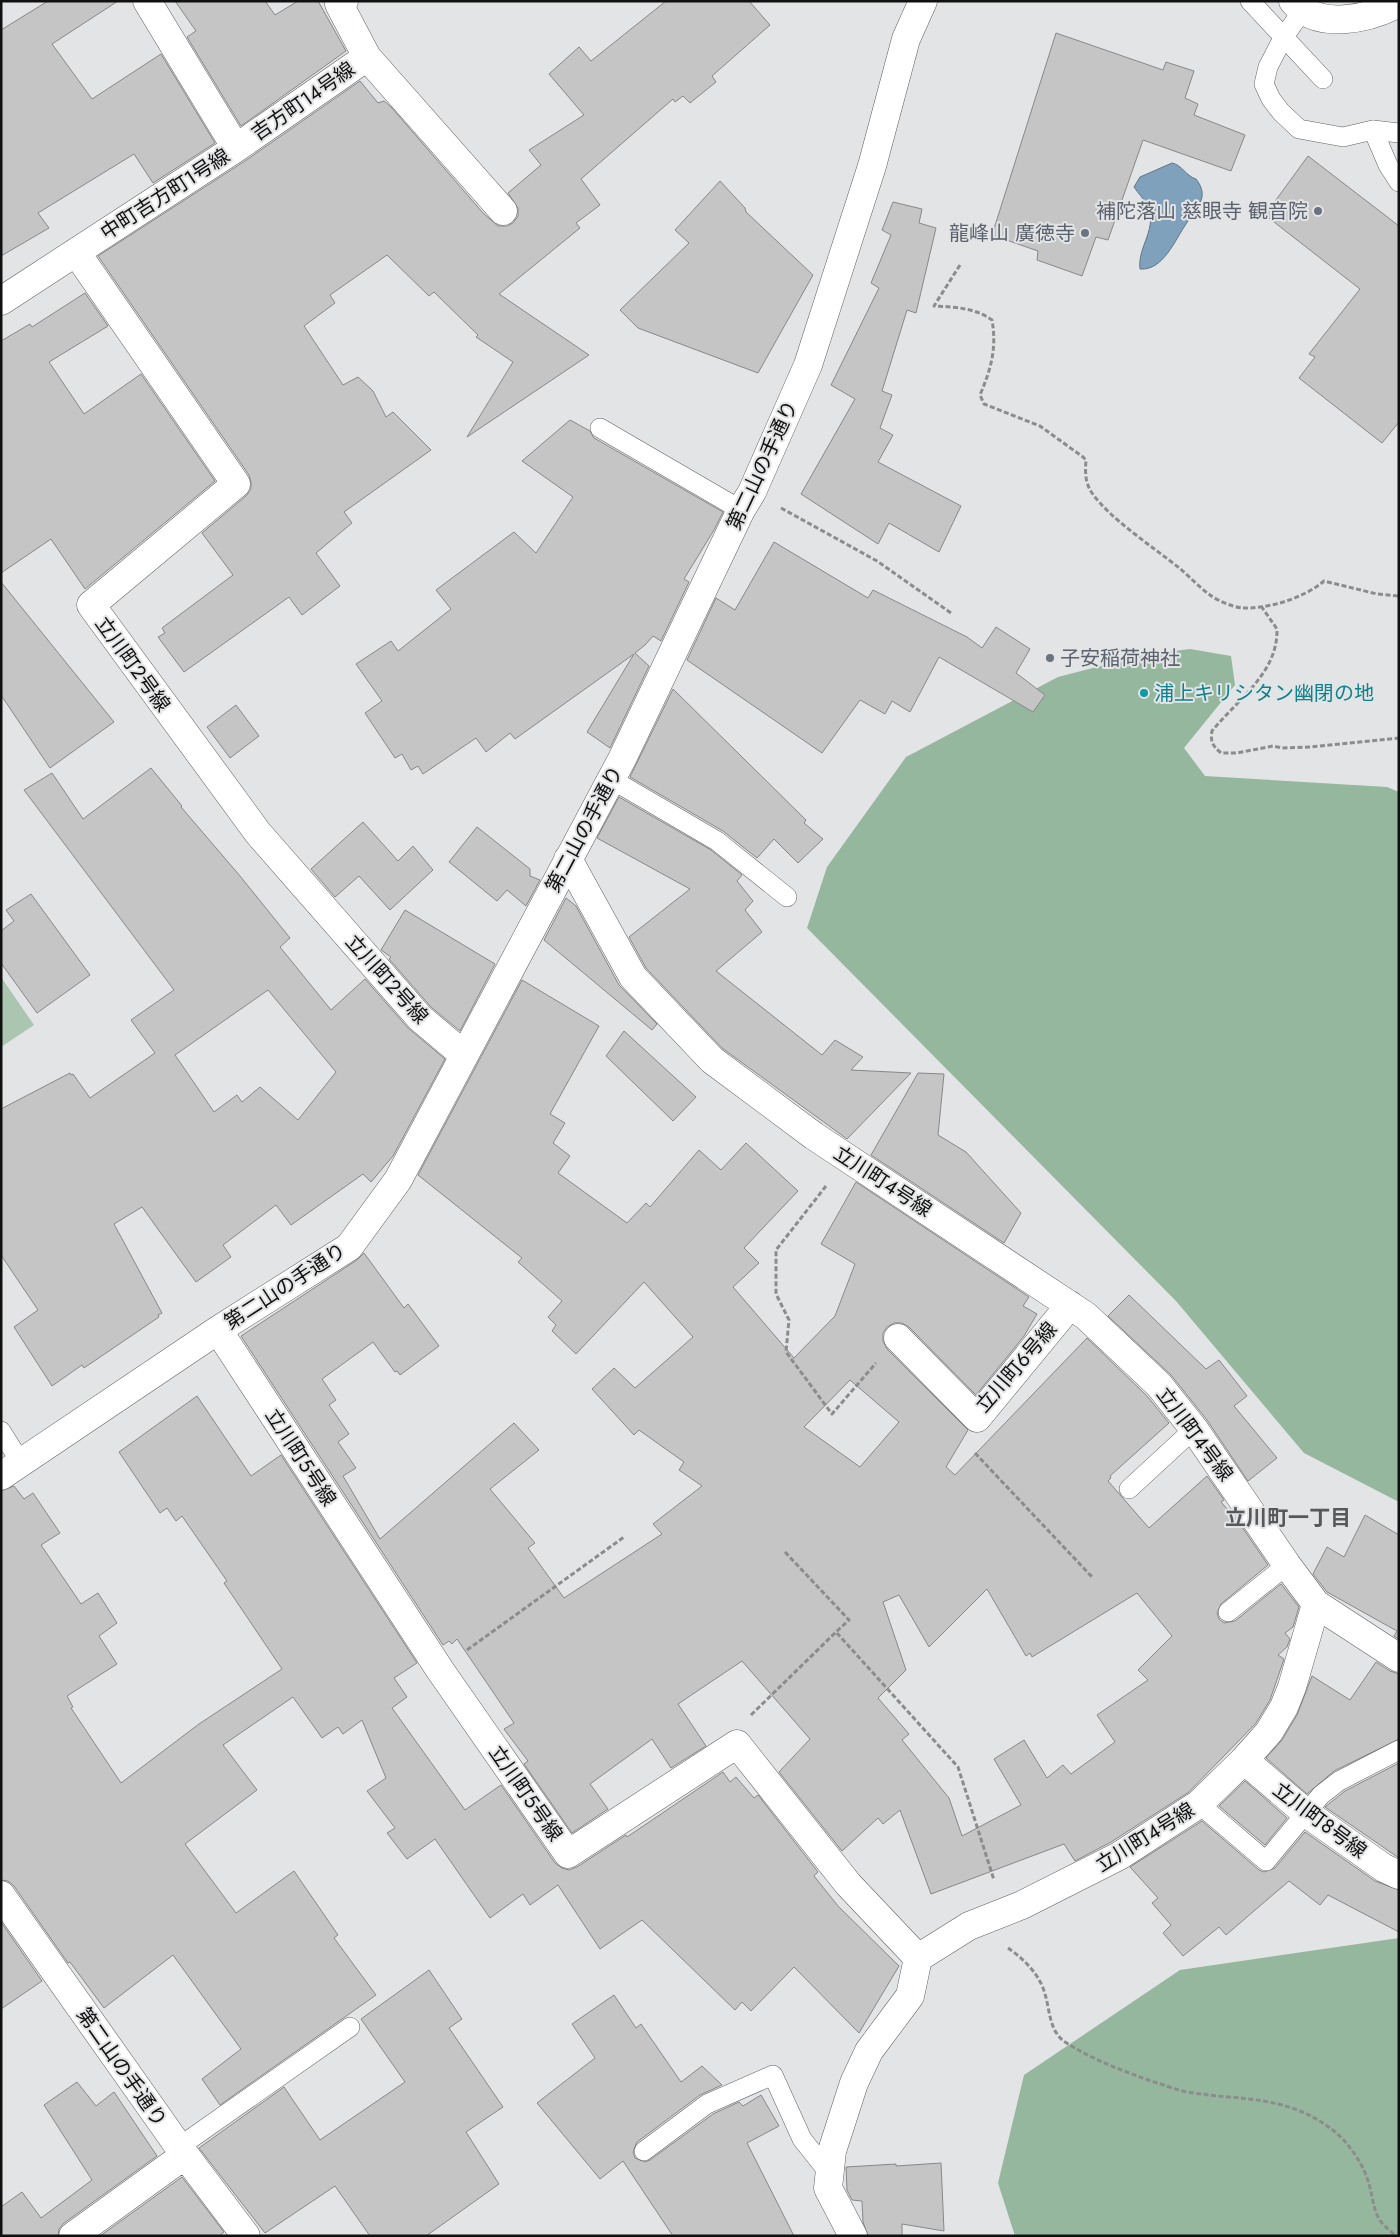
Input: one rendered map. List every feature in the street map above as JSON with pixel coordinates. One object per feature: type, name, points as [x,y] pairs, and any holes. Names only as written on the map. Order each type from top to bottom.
[{"type":"street","name":"中町吉方町1号線","points":[[2,300],[236,148],[147,1]]},
{"type":"street","name":"吉方町14号線","points":[[236,148],[367,57],[339,4],[344,1]]},
{"type":"street","name":"第二山の手通り","points":[[11,1470],[218,1330],[349,1248],[398,1180],[611,779],[747,501],[808,365],[872,166],[906,39],[923,1]]},
{"type":"street","points":[[1298,5],[1318,18],[1352,18],[1386,10],[1399,3]]},
{"type":"street","points":[[367,57],[503,211]]},
{"type":"street","name":"立川町2号線","points":[[76,252],[236,484],[91,606],[258,833],[420,1018],[464,1055]]},
{"type":"street","name":"立川町4号線","points":[[568,859],[633,978],[712,1060],[814,1136],[1086,1316],[1159,1385],[1194,1429],[1316,1604],[1292,1687],[1284,1707],[1269,1732],[1244,1760],[1199,1804],[1119,1856],[1022,1905],[969,1926],[918,1958]]},
{"type":"street","name":"立川町6号線","points":[[898,1338],[977,1418],[1070,1305]]},
{"type":"street","name":"立川町5号線","points":[[218,1330],[440,1670],[568,1854],[737,1744]]},
{"type":"street","points":[[1316,1604],[1399,1658]]},
{"type":"street","points":[[737,1744],[848,1884],[918,1958],[910,1996],[869,2052],[854,2083],[840,2121],[832,2151],[828,2188],[853,2236]]},
{"type":"street","name":"立川町8号線","points":[[1244,1760],[1306,1813],[1384,1868],[1399,1875]]},
{"type":"street","name":"第二山の手通り","points":[[1,1896],[182,2151],[246,2236]]},
{"type":"street","points":[[73,2236],[182,2151]]},
{"type":"lane","points":[[1250,1],[1323,79]]},
{"type":"lane","points":[[1298,5],[1268,67],[1264,84],[1280,112],[1299,129],[1344,137],[1373,130],[1399,132]]},
{"type":"lane","points":[[1373,130],[1388,165],[1399,182]]},
{"type":"lane","points":[[600,428],[747,501]]},
{"type":"lane","points":[[611,779],[717,841],[787,897]]},
{"type":"lane","points":[[1129,1489],[1194,1429]]},
{"type":"lane","points":[[1,1431],[11,1470]]},
{"type":"lane","points":[[1228,1612],[1288,1565]]},
{"type":"lane","points":[[1199,1804],[1266,1861],[1321,1795],[1339,1781],[1399,1750]]},
{"type":"lane","points":[[182,2151],[350,2027]]},
{"type":"lane","points":[[644,2151],[707,2104],[773,2075],[802,2139],[829,2174]]},
{"type":"path","points":[[960,265],[934,306],[958,307],[981,312],[992,320],[996,339],[988,377],[980,395],[984,404],[1040,426],[1083,457],[1086,460],[1085,476],[1090,491],[1103,508],[1191,578],[1210,596],[1241,608],[1260,606],[1278,603],[1314,589],[1324,581],[1377,594],[1399,596]]},
{"type":"path","points":[[747,501],[877,561],[952,613]]},
{"type":"path","points":[[1260,606],[1277,629],[1275,655],[1260,678],[1212,730],[1210,739],[1213,746],[1221,753],[1237,753],[1273,746],[1282,748],[1310,747],[1399,738]]},
{"type":"path","points":[[848,1158],[776,1250],[776,1294],[789,1320],[786,1352],[832,1414],[898,1338]]},
{"type":"path","points":[[977,1418],[961,1439],[1093,1578]]},
{"type":"path","points":[[440,1670],[624,1537]]},
{"type":"path","points":[[737,1744],[732,1733],[849,1620],[785,1552]]},
{"type":"path","points":[[836,1632],[958,1767],[1004,1911]]},
{"type":"path","points":[[1002,1945],[1009,1948],[1026,1962],[1040,1982],[1045,1993],[1051,2024],[1062,2040],[1085,2054],[1113,2068],[1184,2091],[1219,2097],[1246,2097],[1280,2103],[1321,2121],[1336,2132],[1352,2149],[1369,2182],[1374,2207],[1382,2222],[1396,2236]]},
{"type":"green space","points":[[1190,649],[1231,656],[1235,685],[1184,748],[1205,776],[1387,787],[1399,792],[1399,1502],[1304,1453],[1176,1301],[807,928],[827,867],[906,757],[1058,677],[1143,655]]},
{"type":"green space","points":[[1,977],[34,1025],[1,1047]]},
{"type":"green space","points":[[1399,1938],[1399,2236],[1015,2236],[998,2183],[1024,2075],[1180,1970]]},
{"type":"water","points":[[1172,163],[1196,179],[1202,190],[1201,201],[1162,260],[1148,268],[1140,269],[1142,252],[1151,220],[1146,203],[1134,187],[1140,177]]},
{"type":"building","points":[[48,1],[118,1],[52,44],[92,99],[161,54],[215,143],[153,183],[134,154],[38,213],[49,228],[1,256],[1,30]]},
{"type":"building","points":[[175,1],[265,1],[275,15],[298,1],[318,1],[346,51],[241,126],[187,37],[196,31]]},
{"type":"building","points":[[666,1],[749,1],[770,25],[712,76],[716,82],[690,103],[683,96],[675,102],[673,99],[581,179],[600,205],[576,223],[580,228],[499,294],[589,355],[467,437],[513,362],[476,337],[478,335],[434,292],[429,296],[387,255],[330,295],[335,303],[304,326],[343,385],[358,377],[373,391],[386,417],[393,412],[431,450],[344,512],[352,523],[316,553],[340,586],[302,615],[289,597],[184,672],[158,637],[165,633],[162,628],[233,575],[202,533],[246,496],[251,489],[251,482],[249,475],[98,256],[245,161],[360,81],[378,103],[384,101],[391,107],[483,213],[498,226],[507,226],[513,223],[518,216],[518,208],[508,193],[541,165],[529,150],[584,115],[549,74],[579,47],[591,61]]},
{"type":"building","points":[[1056,33],[1163,70],[1166,62],[1194,71],[1185,98],[1198,104],[1194,115],[1245,135],[1231,171],[1143,140],[1108,240],[1096,237],[1082,276],[1037,260],[1038,251],[992,235]]},
{"type":"building","points":[[1308,156],[1399,226],[1399,422],[1382,443],[1299,378],[1315,357],[1309,354],[1360,289],[1265,215]]},
{"type":"building","points":[[720,181],[745,208],[746,212],[813,275],[758,373],[638,328],[620,310],[689,243],[675,230]]},
{"type":"building","points":[[893,202],[922,209],[919,223],[936,228],[916,313],[907,310],[882,391],[892,395],[880,428],[893,435],[878,462],[961,506],[939,552],[889,523],[878,544],[801,494],[855,399],[831,385],[879,288],[871,283],[891,235],[882,230]]},
{"type":"building","points":[[85,293],[108,326],[49,362],[84,414],[141,374],[215,481],[85,589],[51,539],[1,573],[1,341],[30,324],[32,327]]},
{"type":"building","points":[[570,420],[590,431],[594,438],[723,512],[684,579],[689,582],[661,641],[653,636],[635,653],[649,666],[610,748],[587,732],[634,654],[515,739],[510,733],[486,752],[476,738],[423,774],[418,766],[411,770],[402,754],[395,758],[365,713],[382,701],[356,664],[391,641],[398,651],[451,609],[436,590],[514,532],[536,553],[573,497],[522,461]]},
{"type":"building","points":[[774,542],[868,598],[873,590],[967,637],[982,648],[996,627],[1030,649],[1016,673],[1045,695],[1033,712],[939,657],[910,712],[892,701],[885,714],[860,700],[822,753],[687,660],[716,598],[735,610]]},
{"type":"building","points":[[1,582],[114,722],[50,768],[1,695]]},
{"type":"building","points":[[673,689],[806,820],[804,823],[823,839],[798,863],[774,839],[757,858],[723,831],[630,777]]},
{"type":"building","points":[[236,705],[259,736],[230,758],[207,727]]},
{"type":"building","points":[[151,768],[290,938],[280,947],[331,1010],[365,979],[408,1028],[445,1059],[393,1156],[371,1182],[363,1174],[291,1225],[276,1205],[223,1245],[231,1257],[196,1282],[142,1207],[114,1224],[162,1313],[158,1315],[159,1317],[84,1368],[82,1365],[52,1386],[14,1327],[38,1310],[1,1255],[1,1109],[70,1073],[71,1075],[73,1074],[90,1098],[155,1053],[131,1020],[174,990],[24,790],[52,773],[83,819]],"holes":[[[268,990],[336,1072],[298,1120],[260,1087],[242,1102],[237,1095],[214,1112],[175,1055]]]},
{"type":"building","points":[[619,797],[711,850],[742,875],[737,881],[753,901],[745,910],[762,932],[716,971],[822,1055],[835,1040],[863,1057],[851,1070],[911,1073],[847,1139],[722,1048],[646,968],[629,937],[690,889],[597,838]]},
{"type":"building","points":[[363,822],[398,861],[413,846],[433,870],[390,910],[359,876],[335,897],[311,869]]},
{"type":"building","points":[[477,827],[530,869],[530,876],[540,880],[526,906],[507,890],[497,901],[449,862]]},
{"type":"building","points":[[31,894],[90,975],[37,1013],[1,963],[1,931],[14,921],[6,910]]},
{"type":"building","points":[[566,898],[576,906],[619,985],[657,1024],[652,1030],[544,940]]},
{"type":"building","points":[[405,910],[495,964],[460,1031],[431,1007],[389,959],[391,957],[381,950]]},
{"type":"building","points":[[522,980],[599,1026],[550,1114],[565,1123],[553,1143],[570,1156],[558,1173],[627,1223],[646,1203],[650,1207],[699,1150],[721,1170],[746,1143],[798,1191],[744,1248],[759,1263],[733,1287],[794,1358],[835,1316],[855,1264],[821,1244],[856,1182],[1029,1297],[1023,1306],[1037,1314],[1024,1336],[976,1395],[909,1327],[902,1323],[894,1323],[887,1327],[883,1333],[883,1341],[887,1349],[968,1430],[946,1467],[955,1475],[1087,1338],[1147,1396],[1169,1423],[1110,1476],[1111,1478],[1108,1481],[1149,1528],[1207,1476],[1224,1500],[1221,1502],[1238,1521],[1268,1565],[1221,1604],[1217,1613],[1219,1619],[1224,1623],[1235,1621],[1281,1584],[1299,1607],[1293,1627],[1285,1633],[1290,1639],[1287,1647],[1278,1655],[1284,1659],[1270,1700],[1256,1723],[1189,1792],[1111,1842],[1075,1861],[1064,1844],[931,1894],[900,1810],[883,1824],[878,1818],[842,1851],[779,1772],[810,1739],[742,1661],[678,1704],[706,1746],[671,1768],[652,1739],[590,1784],[608,1809],[572,1833],[524,1764],[528,1761],[504,1729],[514,1723],[457,1639],[452,1644],[449,1641],[443,1645],[241,1336],[357,1260],[364,1253],[404,1308],[408,1304],[439,1346],[400,1375],[397,1371],[395,1372],[373,1342],[322,1379],[336,1400],[329,1405],[349,1434],[338,1442],[356,1468],[343,1476],[380,1539],[514,1423],[539,1450],[490,1489],[535,1543],[528,1548],[564,1598],[662,1534],[653,1524],[702,1486],[679,1470],[684,1462],[639,1430],[634,1435],[592,1389],[614,1368],[635,1388],[693,1337],[644,1282],[576,1354],[552,1331],[556,1325],[548,1317],[562,1301],[518,1262],[522,1258],[418,1175]],"holes":[[[850,1380],[899,1422],[860,1467],[804,1427]],[[987,1589],[1026,1656],[1030,1653],[1032,1657],[1137,1593],[1172,1636],[1138,1670],[1148,1680],[1097,1715],[1115,1742],[1071,1774],[1063,1765],[1047,1778],[1024,1740],[994,1759],[1021,1805],[962,1836],[949,1798],[902,1740],[909,1734],[878,1698],[906,1670],[883,1602],[899,1595],[929,1647]]]},
{"type":"building","points":[[624,1031],[696,1097],[673,1121],[606,1056]]},
{"type":"building","points":[[918,1073],[944,1074],[938,1135],[966,1152],[1021,1213],[1004,1243],[871,1155]]},
{"type":"building","points":[[1129,1295],[1206,1369],[1219,1360],[1247,1396],[1234,1406],[1277,1458],[1248,1481],[1207,1420],[1171,1375],[1108,1316]]},
{"type":"building","points":[[197,1396],[251,1476],[281,1455],[417,1663],[394,1678],[407,1697],[392,1708],[465,1810],[501,1785],[555,1863],[569,1870],[577,1867],[626,1835],[627,1837],[723,1772],[730,1782],[736,1777],[754,1798],[758,1795],[818,1872],[814,1876],[838,1906],[899,1966],[859,2033],[794,1967],[751,2011],[742,2002],[735,2010],[642,1920],[600,1949],[558,1885],[530,1905],[523,1894],[490,1918],[435,1839],[407,1859],[387,1833],[395,1828],[367,1791],[386,1778],[362,1720],[343,1734],[338,1727],[322,1738],[293,1697],[223,1745],[257,1790],[185,1844],[236,1913],[294,1871],[338,1935],[334,1938],[376,1995],[220,2105],[202,2079],[241,2049],[173,1955],[104,2008],[70,1962],[68,1963],[14,1886],[8,1881],[1,1880],[1,1491],[14,1486],[24,1499],[33,1493],[60,1533],[41,1545],[81,1604],[98,1593],[117,1623],[99,1636],[117,1664],[67,1696],[73,1707],[71,1708],[121,1783],[199,1724],[282,1669],[224,1583],[227,1581],[182,1516],[176,1521],[167,1508],[160,1513],[119,1452]]},
{"type":"building","points":[[1365,1515],[1399,1535],[1399,1639],[1394,1636],[1397,1631],[1327,1592],[1313,1574],[1327,1547],[1344,1557]]},
{"type":"building","points":[[1376,1662],[1390,1671],[1399,1674],[1399,1739],[1334,1771],[1307,1794],[1266,1758],[1282,1740],[1297,1715],[1312,1676],[1350,1700]]},
{"type":"building","points":[[1399,1763],[1399,1858],[1325,1807],[1345,1791]]},
{"type":"building","points":[[1245,1781],[1287,1818],[1265,1845],[1219,1806]]},
{"type":"building","points":[[1202,1821],[1259,1870],[1264,1872],[1275,1868],[1305,1832],[1375,1881],[1399,1890],[1399,1932],[1328,1895],[1320,1905],[1289,1881],[1226,1935],[1219,1927],[1183,1956],[1163,1933],[1171,1925],[1152,1903],[1158,1898],[1130,1867]]},
{"type":"building","points":[[1,1922],[42,1981],[1,2009]]},
{"type":"building","points":[[429,1970],[462,2019],[449,2028],[503,2107],[466,2132],[499,2184],[426,2236],[370,2236],[335,2186],[265,2233],[199,2148],[284,2087],[320,2140],[405,2082],[361,2019]]},
{"type":"building","points":[[614,1995],[636,2028],[641,2024],[681,2082],[702,2066],[722,2085],[700,2095],[637,2142],[633,2152],[635,2158],[645,2162],[650,2160],[713,2114],[739,2102],[743,2106],[761,2095],[779,2126],[747,2143],[794,2236],[673,2236],[623,2161],[600,2179],[537,2103],[595,2058],[572,2024]]},
{"type":"building","points":[[77,2082],[96,2106],[114,2092],[157,2156],[64,2223],[59,2229],[58,2236],[1,2236],[1,2207],[22,2192],[41,2218],[92,2180],[44,2105]]},
{"type":"building","points":[[941,2163],[944,2231],[902,2224],[902,2236],[868,2236],[863,2222],[862,2201],[852,2200],[847,2190],[846,2167]]},
{"type":"building","points":[[182,2177],[224,2232],[219,2236],[100,2236]]},
{"type":"place","name":"補陀落山 慈眼寺 観音院","points":[[1318,211]]},
{"type":"place","name":"龍峰山 廣徳寺","points":[[1085,233]]},
{"type":"place","name":"子安稲荷神社","points":[[1050,658]]},
{"type":"place","name":"浦上キリシタン幽閉の地","points":[[1144,693]]},
{"type":"district","name":"立川町一丁目","points":[[1288,1518]]}]
